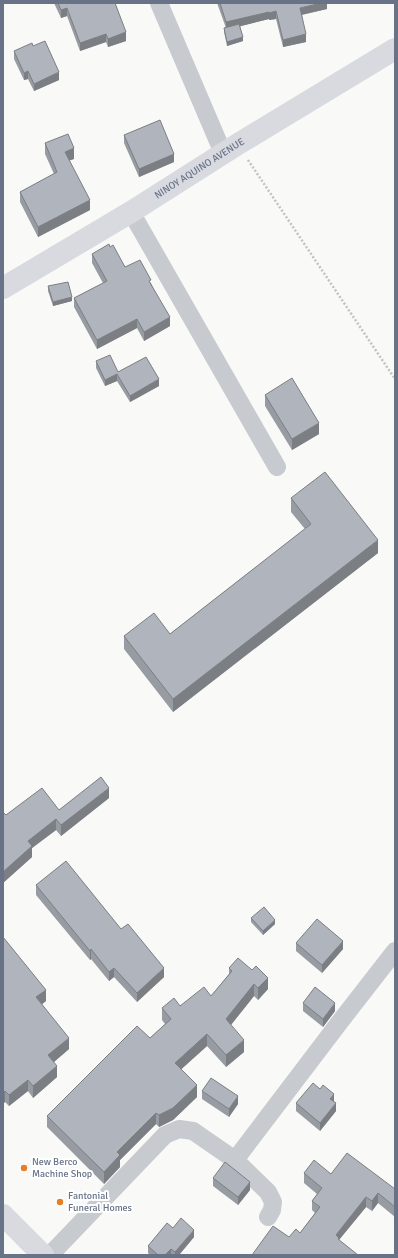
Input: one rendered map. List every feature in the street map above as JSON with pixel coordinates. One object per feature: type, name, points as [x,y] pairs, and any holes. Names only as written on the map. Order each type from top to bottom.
[{"type":"main road","name":"NINOY AQUINO AVENUE","points":[[3,288],[131,212],[230,149],[395,49]]},
{"type":"main road","points":[[3,1215],[43,1255]]},
{"type":"street","points":[[159,3],[230,149]]},
{"type":"street","points":[[131,212],[277,467]]},
{"type":"street","points":[[235,1160],[395,951]]},
{"type":"street","points":[[50,1255],[165,1135],[179,1129],[194,1131],[235,1160],[268,1192],[273,1202],[272,1210],[268,1217]]},
{"type":"path","points":[[230,149],[395,379]]},
{"type":"building","points":[[58,3],[115,3],[126,32],[108,39],[106,34],[80,43],[67,8],[61,10]]},
{"type":"building","points":[[220,3],[322,3],[300,8],[306,34],[283,40],[276,11],[226,22]]},
{"type":"building","points":[[239,24],[243,37],[227,42],[224,28]]},
{"type":"building","points":[[45,41],[59,72],[34,84],[28,71],[24,73],[14,51],[32,43],[33,46]]},
{"type":"building","points":[[160,120],[174,154],[139,169],[124,135]]},
{"type":"building","points":[[68,134],[74,148],[65,152],[90,200],[38,227],[20,192],[57,172],[45,143]]},
{"type":"building","points":[[109,244],[110,247],[113,245],[125,267],[140,260],[151,280],[149,281],[170,317],[144,332],[137,319],[97,340],[74,298],[107,281],[92,254]]},
{"type":"building","points":[[68,282],[72,297],[53,302],[48,286]]},
{"type":"building","points":[[110,355],[118,372],[146,357],[159,379],[130,396],[117,374],[105,380],[96,361]]},
{"type":"building","points":[[292,378],[319,423],[292,439],[265,395]]},
{"type":"building","points":[[325,472],[378,540],[173,699],[124,636],[154,613],[170,634],[311,524],[291,498]]},
{"type":"building","points":[[101,777],[109,788],[61,825],[56,819],[28,841],[32,846],[3,872],[3,813],[6,815],[42,788],[59,810]]},
{"type":"building","points":[[66,861],[121,929],[128,924],[164,968],[137,993],[114,968],[109,972],[36,885]]},
{"type":"building","points":[[264,907],[275,920],[263,931],[251,918]]},
{"type":"building","points":[[317,919],[343,941],[322,965],[296,943]]},
{"type":"building","points":[[3,937],[46,990],[36,997],[69,1038],[48,1055],[57,1066],[33,1086],[28,1080],[9,1095],[5,1091],[3,1093]]},
{"type":"building","points":[[238,958],[252,970],[256,966],[268,978],[258,988],[254,984],[226,1019],[244,1040],[226,1055],[207,1034],[175,1063],[197,1085],[173,1108],[159,1115],[156,1113],[117,1152],[120,1155],[104,1172],[47,1116],[137,1026],[150,1038],[171,1019],[162,1008],[174,998],[180,1006],[204,987],[211,996],[232,971],[229,968]]},
{"type":"building","points":[[315,987],[335,1003],[323,1019],[303,1003]]},
{"type":"building","points":[[211,1078],[238,1096],[229,1109],[202,1091]]},
{"type":"building","points":[[313,1083],[320,1089],[323,1085],[334,1094],[330,1099],[336,1103],[320,1123],[296,1103]]},
{"type":"building","points":[[347,1153],[395,1189],[395,1207],[378,1193],[372,1201],[366,1197],[336,1235],[339,1238],[338,1239],[358,1255],[252,1255],[273,1226],[289,1237],[296,1229],[300,1233],[320,1207],[312,1201],[322,1188],[304,1173],[314,1160],[331,1174]]},
{"type":"building","points":[[225,1162],[250,1182],[238,1197],[213,1178]]},
{"type":"building","points":[[181,1218],[194,1230],[175,1252],[171,1249],[165,1255],[158,1255],[148,1246],[167,1223],[173,1228]]},
{"type":"place","name":"New Berco Machine Shop","points":[[24,1168]]},
{"type":"place","name":"Fantonial Funeral Homes","points":[[60,1202]]}]
